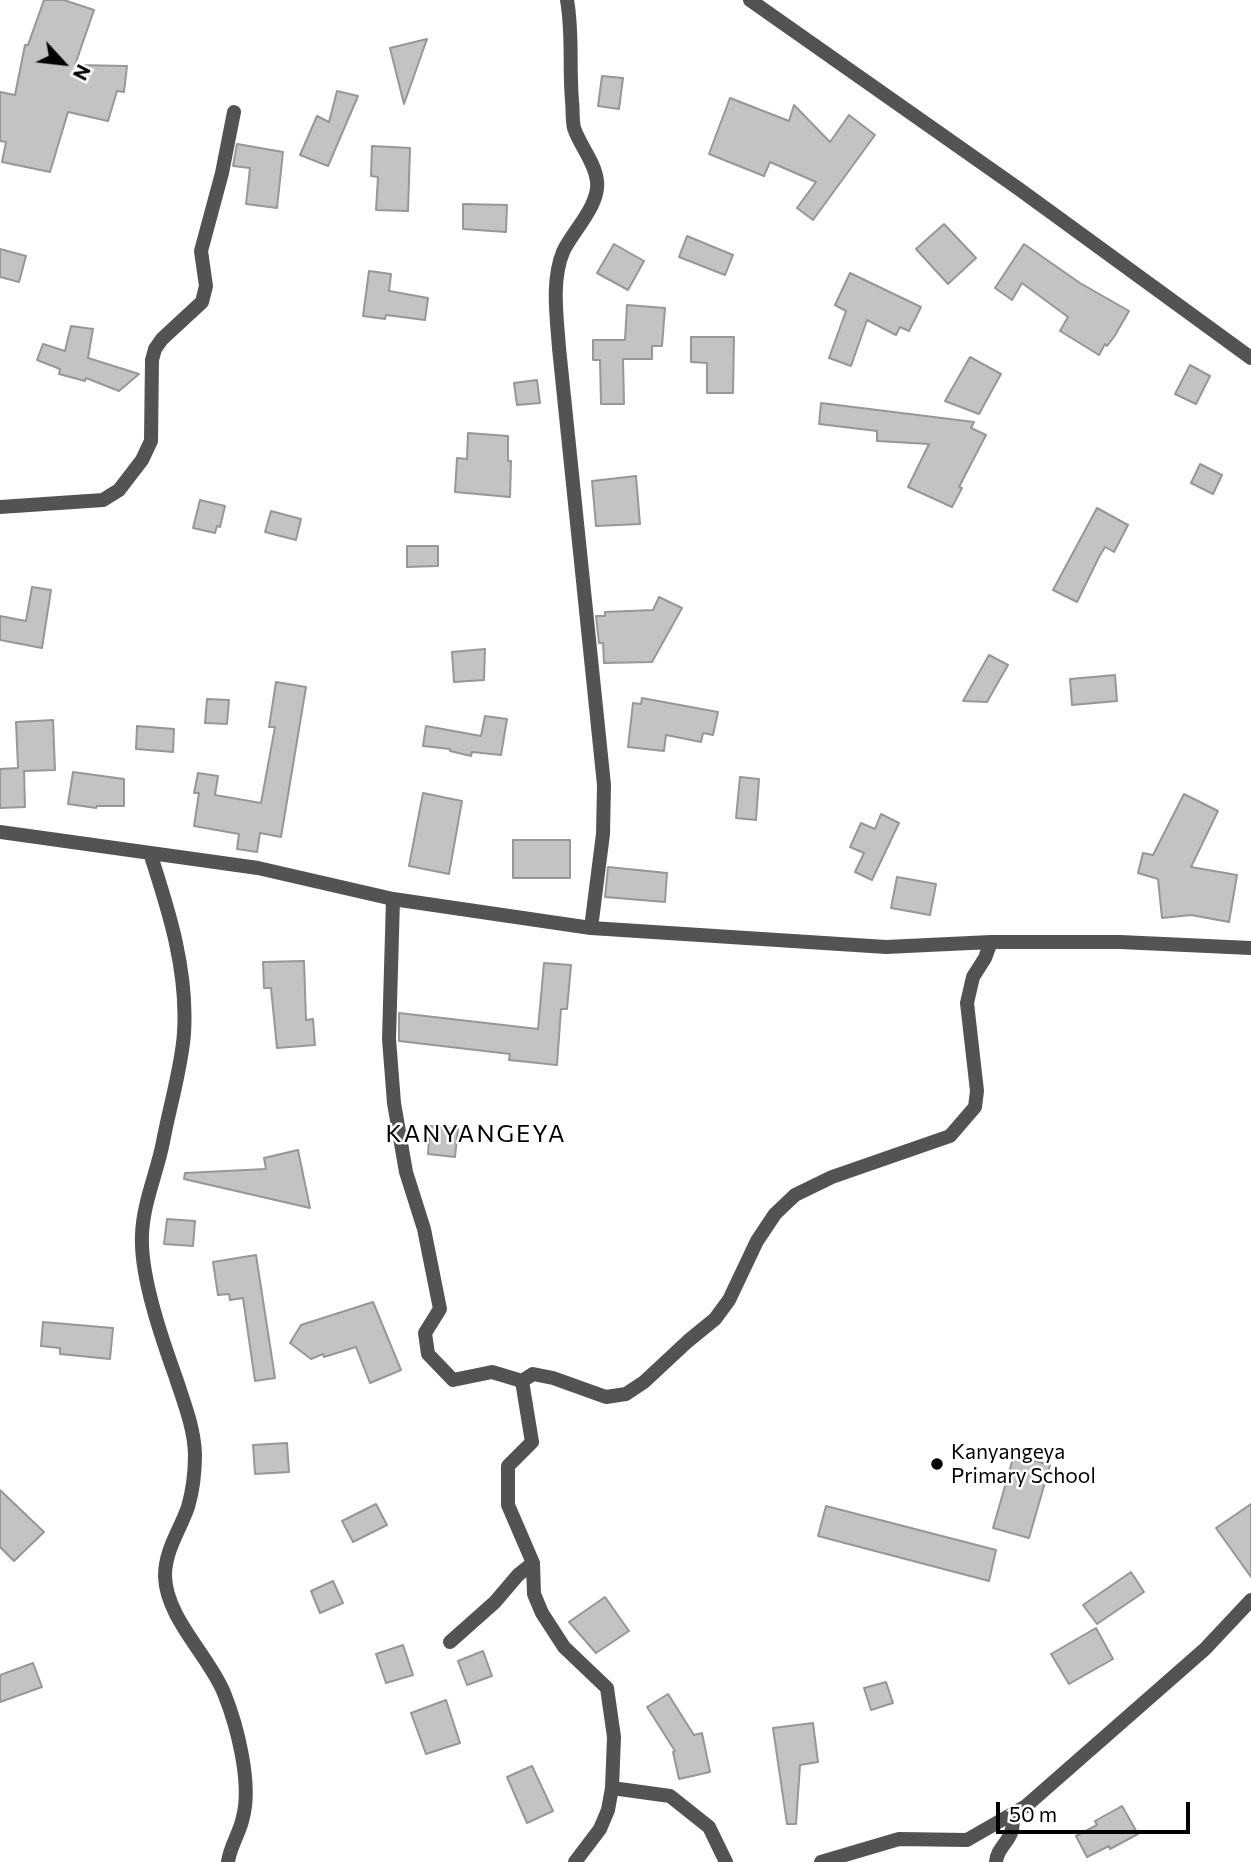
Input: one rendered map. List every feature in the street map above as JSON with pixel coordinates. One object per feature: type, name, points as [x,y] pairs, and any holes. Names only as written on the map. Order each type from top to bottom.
[{"type":"street","points":[[566,0],[570,21],[574,127],[597,183],[590,208],[563,252],[557,276],[559,348],[604,785],[603,834],[591,928]]},
{"type":"street","points":[[750,0],[1019,188],[1251,358]]},
{"type":"street","points":[[0,507],[103,500],[120,490],[148,451],[151,441],[152,360],[162,339],[202,302],[205,294],[201,251],[222,173],[234,113]]},
{"type":"street","points":[[0,832],[258,867],[393,899],[591,928],[886,947],[991,942],[1121,942],[1251,948]]},
{"type":"street","points":[[150,853],[174,935],[183,984],[184,1034],[142,1233],[143,1267],[172,1367],[192,1424],[195,1455],[188,1508],[170,1548],[165,1577],[170,1602],[223,1691],[239,1745],[245,1784],[244,1816],[228,1862]]},
{"type":"street","points":[[393,899],[389,1039],[394,1103],[406,1172],[424,1229],[440,1309],[425,1333],[428,1354],[453,1380],[492,1372],[522,1381],[533,1374],[553,1378],[606,1397],[626,1394],[644,1382],[715,1319],[729,1300],[757,1241],[775,1214],[794,1195],[832,1177],[950,1136],[975,1107],[977,1091],[967,1003],[973,976],[985,958],[991,942]]},
{"type":"street","points":[[522,1381],[532,1442],[508,1466],[508,1505],[533,1563],[534,1594],[542,1613],[564,1647],[607,1688],[614,1737],[612,1787],[608,1810],[600,1829],[575,1862]]},
{"type":"street","points":[[450,1642],[533,1563]]},
{"type":"street","points":[[821,1862],[899,1839],[967,1840],[1026,1806],[1205,1649],[1251,1600]]},
{"type":"street","points":[[612,1787],[670,1796],[709,1827],[726,1862]]},
{"type":"street","points":[[996,1862],[996,1856],[1007,1842],[1014,1825],[1012,1814]]},
{"type":"building","points":[[44,0],[64,0],[94,10],[75,65],[127,66],[124,92],[117,91],[108,121],[68,112],[50,172],[2,162],[6,142],[0,141],[0,92],[15,95],[25,45],[28,45]]},
{"type":"building","points":[[427,39],[404,104],[390,48]]},
{"type":"building","points":[[602,76],[623,78],[619,109],[598,106]]},
{"type":"building","points":[[337,91],[358,96],[328,166],[300,155],[317,116],[329,122]]},
{"type":"building","points":[[730,98],[789,121],[794,105],[830,142],[849,115],[875,135],[813,220],[797,208],[816,182],[770,162],[764,176],[709,154]]},
{"type":"building","points":[[237,144],[283,152],[277,208],[246,204],[250,168],[233,166]]},
{"type":"building","points":[[372,146],[410,148],[408,211],[376,210],[378,177],[371,176]]},
{"type":"building","points":[[463,204],[507,205],[506,232],[463,229]]},
{"type":"building","points":[[944,224],[976,258],[948,284],[916,249]]},
{"type":"building","points":[[687,236],[733,255],[725,275],[679,257]]},
{"type":"building","points":[[614,244],[644,261],[628,290],[597,273]]},
{"type":"building","points":[[1024,244],[1080,283],[1129,311],[1114,337],[1107,346],[1105,344],[1099,355],[1060,331],[1068,317],[1022,283],[1012,300],[995,288]]},
{"type":"building","points":[[0,249],[26,256],[19,282],[0,277]]},
{"type":"building","points":[[369,271],[391,274],[389,291],[428,298],[425,320],[386,315],[385,319],[363,316]]},
{"type":"building","points":[[850,273],[921,307],[909,331],[900,327],[896,335],[867,320],[851,366],[829,358],[846,311],[835,305]]},
{"type":"building","points":[[627,305],[665,308],[662,346],[652,346],[652,359],[623,359],[624,404],[601,404],[600,360],[593,360],[593,340],[625,340]]},
{"type":"building","points":[[71,326],[93,329],[88,358],[139,374],[119,391],[86,378],[85,381],[59,374],[60,369],[37,360],[43,344],[65,351]]},
{"type":"building","points":[[691,337],[734,337],[733,393],[707,393],[707,363],[691,362]]},
{"type":"building","points":[[970,357],[1001,374],[979,414],[945,401]]},
{"type":"building","points":[[1190,365],[1210,376],[1196,404],[1175,394]]},
{"type":"building","points":[[537,380],[540,403],[517,405],[514,383]]},
{"type":"building","points":[[821,403],[974,422],[971,428],[986,435],[959,487],[962,488],[952,507],[908,487],[929,444],[877,441],[877,431],[819,424]]},
{"type":"building","points":[[468,433],[508,436],[508,461],[511,461],[510,497],[455,492],[457,458],[467,459]]},
{"type":"building","points":[[1200,464],[1222,475],[1213,494],[1191,483]]},
{"type":"building","points":[[636,476],[640,524],[596,526],[592,481]]},
{"type":"building","points":[[200,500],[225,506],[220,527],[217,526],[215,533],[193,528]]},
{"type":"building","points":[[1097,508],[1128,525],[1114,552],[1105,547],[1077,602],[1053,590]]},
{"type":"building","points":[[271,511],[301,519],[296,540],[265,532]]},
{"type":"building","points":[[407,546],[438,546],[438,566],[407,567]]},
{"type":"building","points":[[32,587],[51,590],[42,648],[0,640],[0,616],[26,621]]},
{"type":"building","points":[[659,597],[682,608],[652,662],[604,663],[603,643],[599,643],[596,616],[605,616],[605,612],[653,610]]},
{"type":"building","points":[[485,649],[484,680],[454,682],[452,652]]},
{"type":"building","points":[[989,655],[1008,665],[987,702],[963,701]]},
{"type":"building","points":[[1115,675],[1117,701],[1072,705],[1070,679]]},
{"type":"building","points":[[276,682],[306,687],[281,837],[260,833],[257,852],[237,849],[239,834],[194,826],[199,793],[194,793],[198,773],[218,776],[215,795],[261,803],[275,727],[269,727]]},
{"type":"building","points":[[642,698],[718,712],[713,735],[703,733],[701,742],[666,735],[664,751],[628,747],[633,703],[641,704]]},
{"type":"building","points":[[207,699],[229,700],[227,724],[205,723]]},
{"type":"building","points":[[485,716],[507,719],[501,755],[472,752],[471,756],[450,749],[423,746],[426,726],[481,736]]},
{"type":"building","points":[[53,720],[55,770],[24,771],[25,807],[0,808],[0,769],[18,768],[16,722]]},
{"type":"building","points":[[137,726],[174,729],[173,752],[136,749]]},
{"type":"building","points":[[73,772],[124,779],[124,806],[96,808],[68,804]]},
{"type":"building","points":[[740,777],[759,779],[756,820],[736,818]]},
{"type":"building","points":[[423,793],[462,801],[449,874],[409,866]]},
{"type":"building","points":[[1184,794],[1218,811],[1191,867],[1237,875],[1229,922],[1191,915],[1162,918],[1158,879],[1138,873],[1143,853],[1153,855]]},
{"type":"building","points":[[881,814],[899,823],[872,880],[855,872],[864,853],[850,847],[861,823],[875,829]]},
{"type":"building","points":[[513,840],[570,840],[570,878],[513,878]]},
{"type":"building","points":[[608,867],[667,873],[665,902],[605,897]]},
{"type":"building","points":[[897,877],[936,884],[930,915],[891,908]]},
{"type":"building","points":[[304,961],[306,1020],[313,1019],[315,1045],[277,1048],[271,988],[264,988],[263,962]]},
{"type":"building","points":[[544,963],[571,965],[567,1009],[561,1009],[557,1065],[509,1060],[510,1054],[399,1041],[399,1013],[538,1029]]},
{"type":"building","points":[[430,1126],[458,1129],[455,1157],[428,1154]]},
{"type":"building","points":[[298,1150],[310,1208],[184,1179],[185,1173],[266,1169],[264,1158]]},
{"type":"building","points":[[167,1219],[195,1221],[193,1246],[164,1244]]},
{"type":"building","points":[[256,1255],[275,1378],[255,1381],[243,1298],[230,1300],[229,1294],[218,1295],[213,1262]]},
{"type":"building","points":[[373,1302],[401,1370],[370,1383],[356,1347],[311,1359],[290,1343],[301,1325]]},
{"type":"building","points":[[43,1322],[113,1328],[110,1359],[60,1354],[60,1348],[41,1346]]},
{"type":"building","points":[[287,1443],[289,1472],[255,1474],[253,1445]]},
{"type":"building","points":[[1014,1455],[1050,1465],[1029,1538],[993,1528]]},
{"type":"building","points":[[0,1490],[44,1532],[14,1561],[0,1547]]},
{"type":"building","points":[[376,1504],[387,1525],[353,1542],[342,1521]]},
{"type":"building","points":[[1251,1504],[1251,1577],[1216,1528]]},
{"type":"building","points":[[826,1506],[996,1550],[989,1581],[818,1536]]},
{"type":"building","points":[[1131,1572],[1144,1592],[1097,1624],[1083,1605]]},
{"type":"building","points":[[333,1581],[343,1603],[320,1613],[311,1591]]},
{"type":"building","points":[[605,1597],[629,1631],[596,1653],[569,1622]]},
{"type":"building","points":[[1096,1628],[1113,1659],[1069,1684],[1051,1654]]},
{"type":"building","points":[[403,1645],[413,1675],[386,1683],[376,1654]]},
{"type":"building","points":[[483,1651],[492,1676],[467,1685],[458,1661]]},
{"type":"building","points":[[33,1663],[42,1687],[0,1702],[0,1675]]},
{"type":"building","points":[[886,1682],[893,1703],[871,1710],[864,1688]]},
{"type":"building","points":[[668,1694],[694,1735],[702,1733],[710,1772],[679,1779],[673,1752],[675,1751],[647,1707]]},
{"type":"building","points":[[446,1700],[460,1743],[426,1754],[411,1713]]},
{"type":"building","points":[[813,1723],[818,1762],[800,1765],[796,1824],[787,1824],[773,1728]]},
{"type":"building","points":[[532,1766],[553,1811],[527,1823],[507,1777]]},
{"type":"building","points":[[1122,1806],[1138,1834],[1110,1849],[1109,1846],[1087,1857],[1076,1836],[1097,1825],[1095,1821]]},
{"type":"place","name":"Kanyangeya Primary School","points":[[937,1464]]},
{"type":"district","name":"KANYANGEYA","points":[[476,1134]]}]
